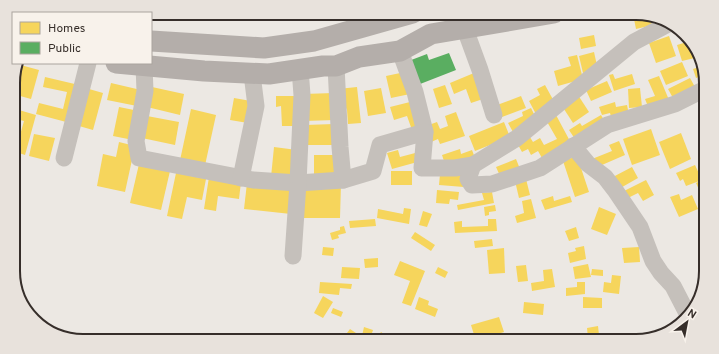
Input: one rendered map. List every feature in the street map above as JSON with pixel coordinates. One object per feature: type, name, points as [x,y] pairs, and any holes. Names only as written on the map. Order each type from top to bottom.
[{"type":"main road","points":[[152,41],[264,48],[314,41],[388,20]]},
{"type":"main road","points":[[125,64],[269,74],[336,66],[359,57],[400,51],[431,34],[515,20]]},
{"type":"street","points":[[400,51],[415,92],[425,132],[422,168],[455,168],[473,165],[517,138],[634,42],[664,26]]},
{"type":"street","points":[[465,29],[494,115]]},
{"type":"street","points":[[64,158],[88,64]]},
{"type":"street","points":[[144,66],[145,91],[136,141],[140,158],[241,178],[298,182],[343,180],[373,172],[380,145],[425,132]]},
{"type":"street","points":[[336,66],[343,180]]},
{"type":"street","points":[[293,256],[302,95],[300,70]]},
{"type":"street","points":[[241,178],[256,106],[252,74]]},
{"type":"street","points":[[473,165],[468,179],[472,185],[492,184],[540,168],[607,125],[675,104],[699,92]]},
{"type":"street","points":[[573,146],[588,164],[606,177],[640,227],[653,261],[661,273],[673,286],[682,302]]},
{"type":"building: Homes","points":[[634,20],[657,24],[636,29]]},
{"type":"building: Homes","points":[[594,35],[596,46],[581,49],[579,38]]},
{"type":"building: Homes","points":[[669,36],[676,56],[656,63],[649,43]]},
{"type":"building: Homes","points":[[684,43],[691,51],[694,58],[682,61],[677,45]]},
{"type":"building: Homes","points":[[594,52],[598,70],[583,73],[579,56]]},
{"type":"building: Homes","points":[[577,55],[583,79],[558,86],[554,71],[571,66],[568,57]]},
{"type":"building: Homes","points":[[682,62],[688,76],[666,85],[660,71]]},
{"type":"building: Homes","points":[[22,66],[39,70],[31,99],[20,96],[20,79]]},
{"type":"building: Homes","points":[[697,68],[698,77],[696,78],[693,69]]},
{"type":"building: Homes","points":[[405,72],[410,94],[391,98],[386,76]]},
{"type":"building: Homes","points":[[474,73],[483,99],[471,103],[466,89],[454,94],[450,83]]},
{"type":"building: Homes","points":[[613,74],[615,79],[632,74],[635,84],[614,91],[609,75]]},
{"type":"building: Homes","points":[[659,76],[669,100],[649,109],[645,99],[655,96],[648,80]]},
{"type":"building: Homes","points":[[45,77],[79,85],[70,123],[36,114],[39,103],[63,109],[67,92],[43,87]]},
{"type":"building: Homes","points":[[690,78],[695,87],[673,98],[668,89]]},
{"type":"building: Homes","points":[[607,81],[612,92],[591,101],[586,90]]},
{"type":"building: Homes","points":[[111,83],[141,90],[137,106],[107,100]]},
{"type":"building: Homes","points":[[445,85],[452,104],[439,108],[433,89]]},
{"type":"building: Homes","points":[[545,85],[556,105],[537,116],[529,101],[540,95],[537,89]]},
{"type":"building: Homes","points":[[152,87],[184,94],[180,115],[147,107]]},
{"type":"building: Homes","points":[[357,87],[361,123],[348,124],[347,110],[338,89]]},
{"type":"building: Homes","points":[[381,88],[386,113],[368,116],[364,91]]},
{"type":"building: Homes","points":[[640,88],[642,107],[629,108],[628,89]]},
{"type":"building: Homes","points":[[89,89],[103,93],[93,130],[79,126]]},
{"type":"building: Homes","points":[[334,93],[335,120],[304,121],[303,94]]},
{"type":"building: Homes","points":[[578,95],[589,112],[573,123],[562,106]]},
{"type":"building: Homes","points":[[276,96],[298,96],[298,126],[282,126],[281,106],[276,107]]},
{"type":"building: Homes","points":[[521,96],[526,108],[502,117],[497,105]]},
{"type":"building: Homes","points":[[234,98],[251,101],[248,123],[230,120]]},
{"type":"building: Homes","points":[[414,101],[422,127],[412,130],[407,116],[394,120],[390,107]]},
{"type":"building: Homes","points":[[615,102],[616,107],[627,105],[629,115],[612,120],[610,113],[602,115],[599,107]]},
{"type":"building: Homes","points":[[119,107],[139,111],[133,140],[113,136]]},
{"type":"building: Homes","points":[[531,108],[537,120],[513,132],[508,123],[523,116],[522,112]]},
{"type":"building: Homes","points":[[191,109],[216,115],[204,170],[179,165]]},
{"type":"building: Homes","points":[[20,110],[36,115],[25,155],[20,153],[20,135],[24,121],[20,120]]},
{"type":"building: Homes","points":[[456,112],[465,136],[440,144],[438,139],[431,142],[426,126],[437,122],[440,129],[448,126],[445,116]]},
{"type":"building: Homes","points":[[556,115],[571,143],[542,158],[538,151],[531,155],[528,149],[522,152],[516,141],[528,134],[533,142],[540,138],[544,145],[557,139],[546,120]]},
{"type":"building: Homes","points":[[601,115],[606,124],[577,142],[569,130],[580,123],[582,126]]},
{"type":"building: Homes","points":[[147,116],[179,122],[175,145],[142,138]]},
{"type":"building: Homes","points":[[504,122],[510,137],[475,151],[469,136]]},
{"type":"building: Homes","points":[[334,124],[334,145],[305,145],[305,125]]},
{"type":"building: Homes","points":[[651,129],[660,155],[632,165],[623,139]]},
{"type":"building: Homes","points":[[681,133],[691,159],[670,169],[659,142]]},
{"type":"building: Homes","points":[[34,134],[55,138],[49,161],[29,156]]},
{"type":"building: Homes","points":[[619,141],[625,155],[595,168],[592,159],[612,151],[609,145]]},
{"type":"building: Homes","points":[[119,142],[135,146],[125,192],[97,186],[103,154],[116,157]]},
{"type":"building: Homes","points":[[274,147],[297,150],[294,180],[271,177]]},
{"type":"building: Homes","points":[[460,149],[461,154],[472,150],[475,158],[446,167],[442,155]]},
{"type":"building: Homes","points":[[398,150],[400,157],[419,152],[421,161],[392,169],[387,153]]},
{"type":"building: Homes","points":[[314,155],[338,155],[339,177],[314,177]]},
{"type":"building: Homes","points":[[577,156],[589,192],[575,197],[563,161]]},
{"type":"building: Homes","points":[[516,159],[520,169],[501,178],[496,167]]},
{"type":"building: Homes","points":[[139,164],[170,171],[161,210],[130,203]]},
{"type":"building: Homes","points":[[695,165],[699,174],[699,181],[686,186],[683,179],[680,181],[676,173]]},
{"type":"building: Homes","points":[[632,167],[638,178],[617,190],[611,178]]},
{"type":"building: Homes","points":[[465,169],[464,187],[439,185],[440,174]]},
{"type":"building: Homes","points":[[391,171],[412,171],[412,185],[391,185]]},
{"type":"building: Homes","points":[[176,173],[206,179],[202,200],[187,197],[182,219],[167,216]]},
{"type":"building: Homes","points":[[209,177],[241,182],[239,199],[218,196],[216,211],[204,209]]},
{"type":"building: Homes","points":[[526,179],[530,195],[519,198],[515,181]]},
{"type":"building: Homes","points":[[646,180],[654,195],[643,201],[638,193],[626,199],[622,192]]},
{"type":"building: Homes","points":[[699,182],[699,190],[696,183]]},
{"type":"building: Homes","points":[[247,183],[293,188],[291,214],[244,209]]},
{"type":"building: Homes","points":[[302,183],[341,183],[340,218],[302,218]]},
{"type":"building: Homes","points":[[437,190],[459,192],[458,200],[450,199],[449,204],[436,203]]},
{"type":"building: Homes","points":[[492,192],[494,203],[458,210],[457,205],[484,200],[482,193]]},
{"type":"building: Homes","points":[[679,194],[681,200],[692,195],[698,209],[679,217],[670,197]]},
{"type":"building: Homes","points":[[553,196],[554,201],[570,196],[572,202],[545,210],[541,200]]},
{"type":"building: Homes","points":[[531,199],[536,218],[517,223],[515,216],[524,213],[522,201]]},
{"type":"building: Homes","points":[[495,205],[496,211],[489,212],[489,215],[485,216],[484,207]]},
{"type":"building: Homes","points":[[599,207],[616,214],[607,235],[591,229]]},
{"type":"building: Homes","points":[[404,208],[411,209],[409,224],[377,218],[378,209],[403,214]]},
{"type":"building: Homes","points":[[423,211],[432,214],[427,227],[419,225]]},
{"type":"building: Homes","points":[[375,219],[376,226],[350,228],[349,221]]},
{"type":"building: Homes","points":[[488,219],[496,219],[497,231],[455,233],[454,222],[462,221],[462,227],[488,226]]},
{"type":"building: Homes","points":[[344,226],[346,233],[338,235],[339,238],[332,240],[330,233],[340,230],[340,227]]},
{"type":"building: Homes","points":[[576,227],[579,238],[569,241],[565,231]]},
{"type":"building: Homes","points":[[415,232],[435,245],[431,251],[411,238]]},
{"type":"building: Homes","points":[[492,239],[493,246],[475,248],[474,241]]},
{"type":"building: Homes","points":[[584,246],[586,259],[570,263],[568,253],[576,251],[575,248]]},
{"type":"building: Homes","points":[[323,247],[334,248],[333,256],[322,255]]},
{"type":"building: Homes","points":[[639,247],[640,262],[624,263],[622,248]]},
{"type":"building: Homes","points":[[504,248],[505,273],[489,274],[487,250]]},
{"type":"building: Homes","points":[[378,258],[378,267],[365,268],[364,259]]},
{"type":"building: Homes","points":[[400,261],[425,271],[411,306],[402,303],[410,281],[394,275]]},
{"type":"building: Homes","points":[[588,264],[591,277],[575,279],[573,267]]},
{"type":"building: Homes","points":[[526,265],[528,281],[518,282],[516,266]]},
{"type":"building: Homes","points":[[342,267],[360,268],[359,279],[341,278]]},
{"type":"building: Homes","points":[[438,267],[448,272],[445,278],[435,273]]},
{"type":"building: Homes","points":[[552,269],[555,287],[532,291],[531,283],[544,281],[543,270]]},
{"type":"building: Homes","points":[[592,269],[603,270],[603,276],[591,275]]},
{"type":"building: Homes","points":[[612,275],[621,276],[619,294],[603,292],[604,282],[611,283]]},
{"type":"building: Homes","points":[[320,282],[352,284],[351,289],[340,288],[339,295],[319,293]]},
{"type":"building: Homes","points":[[577,282],[585,282],[585,294],[566,296],[566,288],[577,287]]},
{"type":"building: Homes","points":[[323,296],[333,302],[323,318],[314,313]]},
{"type":"building: Homes","points":[[419,297],[429,301],[428,305],[438,309],[435,317],[415,309]]},
{"type":"building: Homes","points":[[583,297],[602,298],[602,308],[583,308]]},
{"type":"building: Homes","points":[[524,302],[544,304],[543,315],[523,313]]},
{"type":"building: Homes","points":[[333,308],[343,312],[341,317],[331,313]]},
{"type":"building: Homes","points":[[499,317],[504,332],[498,334],[474,334],[471,325]]},
{"type":"building: Homes","points":[[598,326],[599,334],[588,334],[587,328]]},
{"type":"building: Homes","points":[[364,327],[373,330],[372,334],[362,334]]},
{"type":"building: Homes","points":[[350,329],[356,333],[355,334],[346,334]]},
{"type":"building: Public","points":[[449,53],[456,70],[415,86],[406,62],[427,54],[429,60]]}]
